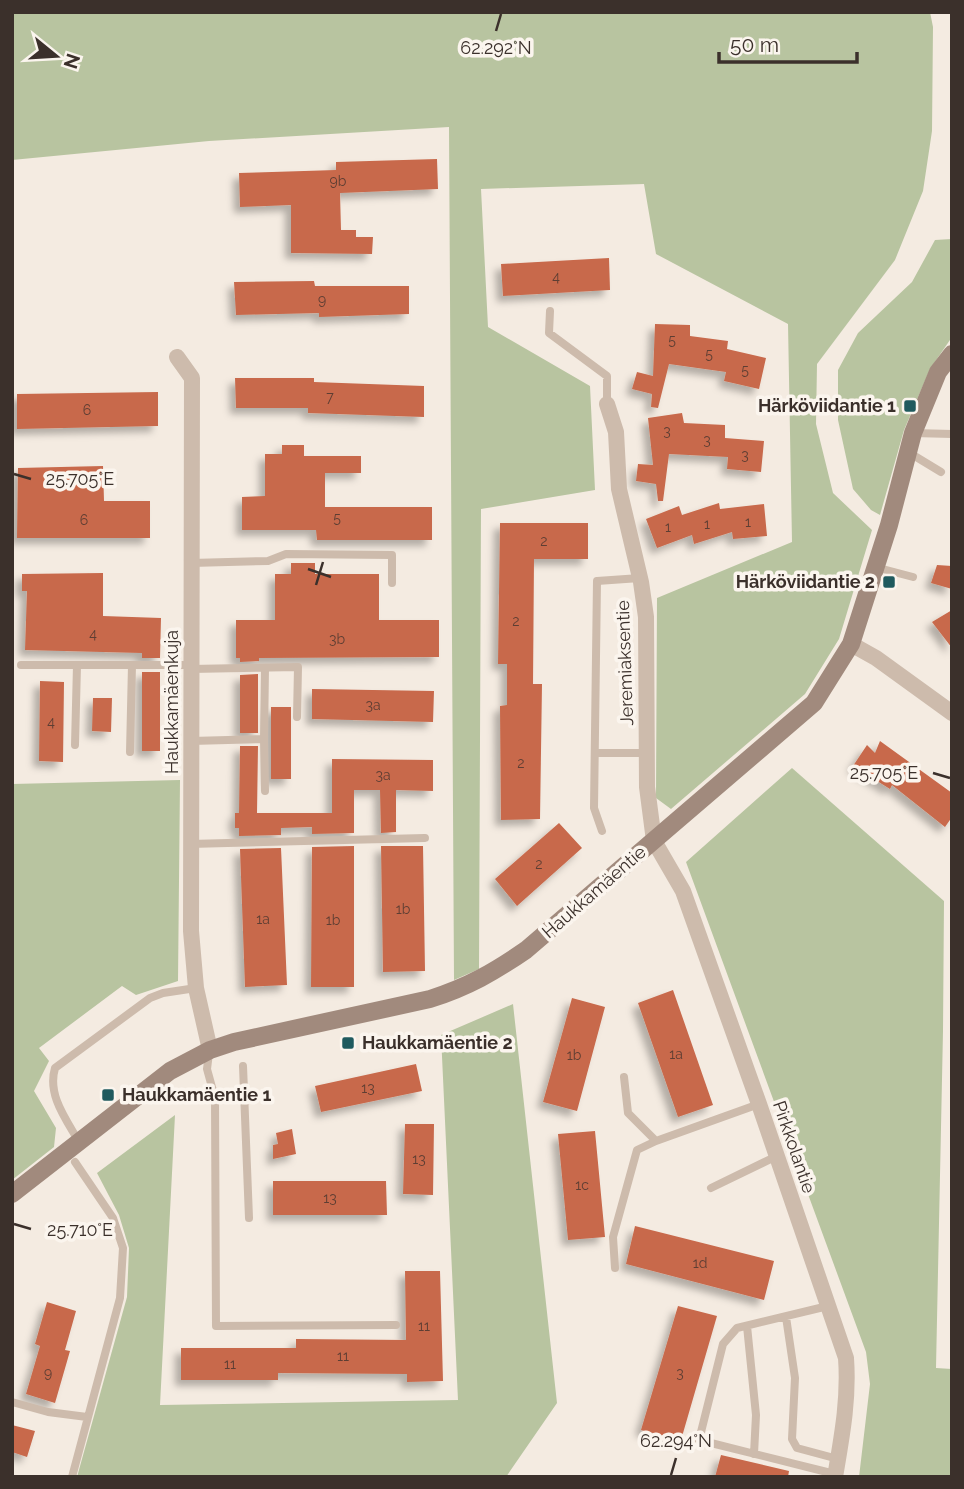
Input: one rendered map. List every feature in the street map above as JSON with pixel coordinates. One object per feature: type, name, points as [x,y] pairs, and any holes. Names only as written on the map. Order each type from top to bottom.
[{"type":"street","name":"Haukkamäentie","points":[[12,1194],[170,1071],[210,1050],[234,1042],[430,999],[461,989],[490,975],[526,950],[814,703],[851,644],[876,567],[913,433],[938,372],[952,354]]},
{"type":"street","name":"Haukkamäenkuja","points":[[177,357],[192,378],[191,931],[196,988],[210,1050]]},
{"type":"street","name":"Jeremiaksentie","points":[[607,404],[615,432],[619,489],[640,578],[646,617],[647,787],[654,841]]},
{"type":"street","points":[[851,644],[876,658],[952,713]]},
{"type":"street","name":"Pirkkolantie","points":[[654,841],[682,891],[846,1358],[846,1417],[836,1470]]},
{"type":"lane","points":[[550,311],[549,333],[607,376],[607,404]]},
{"type":"lane","points":[[913,433],[952,434]]},
{"type":"lane","points":[[908,452],[941,472]]},
{"type":"lane","points":[[191,563],[268,561],[286,554],[392,555],[392,583]]},
{"type":"lane","points":[[876,567],[913,577]]},
{"type":"lane","points":[[602,831],[594,808],[597,581],[640,578]]},
{"type":"lane","points":[[21,665],[298,667],[297,717]]},
{"type":"lane","points":[[75,745],[77,665]]},
{"type":"lane","points":[[130,752],[132,665]]},
{"type":"lane","points":[[264,668],[265,791]]},
{"type":"lane","points":[[191,741],[264,739]]},
{"type":"lane","points":[[595,753],[647,753]]},
{"type":"lane","points":[[190,844],[425,838]]},
{"type":"lane","points":[[79,1142],[61,1111],[52,1087],[55,1068],[150,998],[163,993],[196,988]]},
{"type":"lane","points":[[210,1050],[207,1069],[215,1098],[216,1326],[396,1325]]},
{"type":"lane","points":[[243,1066],[249,1218]]},
{"type":"lane","points":[[624,1077],[628,1113],[656,1141]]},
{"type":"lane","points":[[615,1268],[613,1237],[637,1150],[759,1104]]},
{"type":"lane","points":[[711,1188],[777,1156]]},
{"type":"lane","points":[[72,1477],[120,1298],[123,1248],[113,1218],[75,1162]]},
{"type":"lane","points":[[828,1306],[737,1328],[723,1343],[699,1440],[836,1470]]},
{"type":"lane","points":[[786,1317],[795,1378],[792,1439],[797,1448],[836,1470]]},
{"type":"lane","points":[[747,1326],[756,1415],[754,1454]]},
{"type":"lane","points":[[12,1402],[48,1412],[87,1417]]},
{"type":"green space","points":[[12,12],[930,12],[933,27],[932,131],[923,191],[895,260],[817,364],[816,424],[833,493],[872,530],[839,639],[805,694],[671,809],[656,798],[657,598],[792,542],[788,324],[656,254],[644,184],[481,189],[488,327],[590,386],[595,490],[481,509],[479,969],[454,980],[449,127],[209,141],[12,160]]},
{"type":"green space","points":[[952,239],[952,337],[930,369],[904,430],[880,515],[871,510],[853,489],[838,420],[838,370],[858,333],[912,282],[935,240]]},
{"type":"green space","points":[[792,768],[944,901],[936,1368],[952,1369],[952,1477],[859,1477],[870,1384],[866,1352],[686,862]]},
{"type":"green space","points":[[180,780],[178,981],[136,995],[122,986],[39,1048],[49,1061],[34,1091],[56,1128],[54,1147],[12,1180],[12,784]]},
{"type":"green space","points":[[513,1004],[557,1403],[506,1477],[77,1477],[127,1297],[129,1248],[119,1215],[97,1173],[175,1115],[160,1405],[458,1400],[441,1035]]},
{"type":"building","points":[[437,159],[438,189],[340,193],[341,230],[356,230],[356,237],[373,237],[372,254],[291,253],[291,205],[240,207],[239,173],[336,170],[336,162]]},
{"type":"building","points":[[609,258],[610,290],[503,296],[501,264]]},
{"type":"building","points":[[314,281],[315,286],[409,286],[409,314],[319,317],[319,313],[236,315],[234,282]]},
{"type":"building","points":[[655,324],[690,325],[690,336],[728,341],[727,349],[766,358],[759,389],[724,381],[726,372],[669,364],[658,408],[651,407],[652,394],[632,389],[637,372],[653,376]]},
{"type":"building","points":[[235,378],[314,378],[314,382],[424,386],[424,417],[308,413],[308,408],[236,408]]},
{"type":"building","points":[[158,392],[158,426],[17,429],[17,394]]},
{"type":"building","points":[[682,413],[684,423],[725,425],[725,438],[764,441],[761,472],[727,469],[728,457],[669,454],[663,501],[658,501],[656,484],[636,481],[638,464],[653,465],[648,418]]},
{"type":"building","points":[[282,445],[304,445],[304,456],[361,456],[361,473],[325,473],[325,507],[432,507],[432,540],[317,540],[316,530],[242,530],[242,497],[265,496],[265,454],[282,454]]},
{"type":"building","points":[[103,466],[104,501],[150,501],[150,538],[17,538],[18,468]]},
{"type":"building","points":[[719,503],[720,509],[764,504],[767,536],[733,539],[732,532],[694,544],[692,535],[657,548],[646,519],[679,506],[682,515]]},
{"type":"building","points":[[500,523],[588,523],[588,559],[534,559],[533,684],[542,684],[540,819],[501,820],[500,706],[507,705],[507,664],[498,664]]},
{"type":"building","points":[[291,563],[315,563],[315,574],[379,574],[379,620],[439,620],[439,657],[259,658],[259,661],[240,662],[240,658],[236,658],[236,620],[275,620],[275,574],[291,574]]},
{"type":"building","points":[[937,565],[952,566],[952,589],[931,583]]},
{"type":"building","points":[[103,573],[103,616],[161,618],[160,658],[142,658],[142,653],[25,650],[27,591],[22,591],[22,574]]},
{"type":"building","points":[[952,610],[952,648],[932,622]]},
{"type":"building","points":[[142,672],[160,672],[160,751],[142,751]]},
{"type":"building","points":[[258,674],[258,733],[240,733],[240,675]]},
{"type":"building","points":[[40,681],[64,682],[63,762],[39,761]]},
{"type":"building","points":[[312,689],[434,691],[433,722],[312,719]]},
{"type":"building","points":[[93,698],[112,698],[111,732],[92,731]]},
{"type":"building","points":[[271,707],[291,707],[291,779],[271,779]]},
{"type":"building","points":[[880,741],[952,793],[952,817],[945,827],[892,785],[890,789],[853,766],[867,745],[875,753]]},
{"type":"building","points":[[240,746],[258,746],[257,813],[332,813],[332,759],[433,760],[433,791],[396,790],[396,832],[381,833],[380,790],[354,790],[354,833],[312,834],[312,827],[281,828],[281,835],[239,836],[239,828],[235,828],[235,813],[239,813]]},
{"type":"building","points":[[559,823],[582,848],[517,906],[495,879]]},
{"type":"building","points":[[354,846],[354,987],[311,987],[312,847]]},
{"type":"building","points":[[381,846],[423,846],[425,971],[383,972]]},
{"type":"building","points":[[281,848],[287,985],[245,987],[240,849]]},
{"type":"building","points":[[673,990],[713,1105],[678,1117],[638,1003]]},
{"type":"building","points":[[572,998],[605,1007],[577,1111],[543,1102]]},
{"type":"building","points":[[416,1064],[422,1091],[321,1112],[315,1086]]},
{"type":"building","points":[[405,1124],[434,1124],[433,1195],[403,1194]]},
{"type":"building","points":[[292,1129],[296,1154],[273,1159],[273,1145],[278,1144],[276,1133]]},
{"type":"building","points":[[595,1131],[605,1237],[568,1240],[558,1134]]},
{"type":"building","points":[[273,1181],[386,1181],[387,1215],[273,1215]]},
{"type":"building","points":[[635,1226],[774,1261],[764,1300],[626,1264]]},
{"type":"building","points":[[405,1271],[440,1271],[443,1381],[407,1382],[407,1374],[278,1373],[278,1380],[181,1380],[181,1348],[296,1348],[296,1339],[406,1340]]},
{"type":"building","points":[[47,1302],[76,1311],[65,1350],[70,1351],[55,1403],[26,1394],[40,1346],[35,1344]]},
{"type":"building","points":[[678,1306],[717,1316],[681,1440],[641,1430]]},
{"type":"building","points":[[12,1425],[35,1431],[27,1457],[12,1452]]},
{"type":"building","points":[[721,1455],[789,1471],[788,1477],[715,1477]]},
{"type":"place","name":"Härköviidantie 1","points":[[910,406]]},
{"type":"place","name":"Härköviidantie 2","points":[[889,582]]},
{"type":"place","name":"Haukkamäentie 2","points":[[348,1043]]},
{"type":"place","name":"Haukkamäentie 1","points":[[108,1095]]}]
